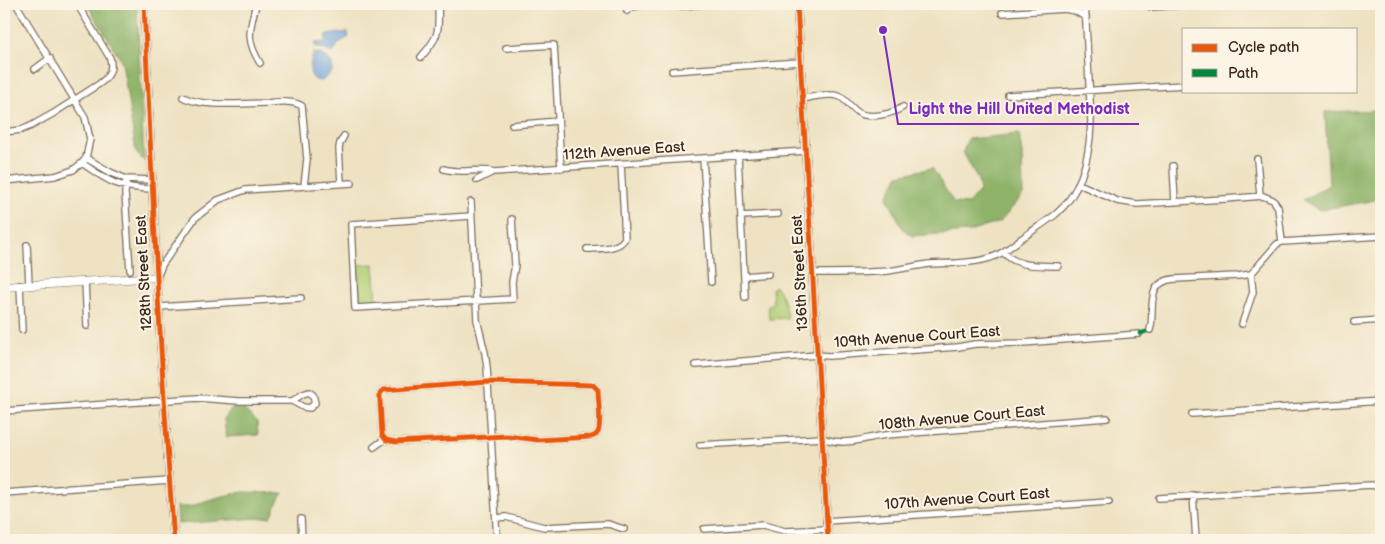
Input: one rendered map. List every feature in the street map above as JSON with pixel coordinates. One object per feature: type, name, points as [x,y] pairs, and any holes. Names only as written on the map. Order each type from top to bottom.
[{"type":"street","points":[[4,181],[55,176],[73,170],[84,160],[88,152],[90,139],[85,117],[16,4]]},
{"type":"street","points":[[4,132],[21,130],[31,126],[105,80],[110,74],[111,62],[108,53],[77,4]]},
{"type":"street","name":"128th Street East","points":[[144,4],[152,189],[174,540]]},
{"type":"street","points":[[256,4],[250,23],[249,34],[252,48],[260,63]]},
{"type":"street","points":[[421,57],[433,44],[437,34],[438,4]]},
{"type":"street","points":[[627,11],[630,7],[650,4]]},
{"type":"street","points":[[660,4],[682,6],[704,4]]},
{"type":"street","name":"136th Street East","points":[[797,4],[828,540]]},
{"type":"street","points":[[812,273],[868,272],[983,260],[1004,252],[1055,215],[1072,196],[1079,184],[1087,159],[1091,136],[1085,4]]},
{"type":"street","points":[[1151,7],[1199,4]]},
{"type":"street","points":[[1002,13],[1065,9],[1075,11],[1086,17]]},
{"type":"street","points":[[506,48],[554,45],[561,168]]},
{"type":"street","points":[[35,69],[50,58]]},
{"type":"street","points":[[672,71],[800,62]]},
{"type":"street","points":[[1008,96],[1182,85]]},
{"type":"street","points":[[803,99],[838,96],[864,115],[885,115],[898,111],[903,107]]},
{"type":"street","points":[[183,97],[193,101],[208,103],[281,102],[297,103],[302,106],[306,159],[304,186]]},
{"type":"street","points":[[512,125],[558,122]]},
{"type":"street","points":[[341,184],[338,148],[344,136]]},
{"type":"street","name":"112th Avenue East","points":[[444,169],[494,172],[806,151]]},
{"type":"street","points":[[738,156],[746,297]]},
{"type":"street","points":[[703,158],[711,282]]},
{"type":"street","points":[[1257,159],[1260,196]]},
{"type":"street","points":[[84,160],[126,179],[152,180]]},
{"type":"street","points":[[84,160],[112,182],[125,186],[152,189]]},
{"type":"street","points":[[587,248],[609,247],[621,244],[625,238],[621,164]]},
{"type":"street","points":[[1173,166],[1176,202]]},
{"type":"street","points":[[477,180],[494,172]]},
{"type":"street","points":[[126,179],[130,270]]},
{"type":"street","points":[[4,287],[157,277],[162,265],[195,218],[218,200],[245,190],[352,183]]},
{"type":"street","points":[[1079,184],[1116,201],[1126,203],[1152,204],[1260,196],[1271,198],[1278,205],[1282,242]]},
{"type":"street","points":[[470,202],[477,320],[485,353],[488,382],[497,540]]},
{"type":"street","points":[[741,216],[778,214]]},
{"type":"street","points":[[471,216],[351,224],[355,308],[513,299],[512,282],[515,265],[512,220]]},
{"type":"street","points":[[1150,330],[1154,292],[1158,285],[1168,280],[1251,274],[1277,244],[1282,242],[1381,236]]},
{"type":"street","points":[[27,245],[29,284]]},
{"type":"street","points":[[1004,252],[1011,260],[1019,263],[1058,266]]},
{"type":"street","points":[[744,276],[768,274]]},
{"type":"street","points":[[1242,324],[1253,292],[1251,274]]},
{"type":"street","points":[[85,281],[86,326]]},
{"type":"street","points":[[20,285],[22,330]]},
{"type":"street","points":[[159,307],[301,298]]},
{"type":"street","points":[[1354,322],[1381,320]]},
{"type":"street","name":"109th Avenue Court East","points":[[696,365],[817,355],[839,356],[975,344],[1023,343],[1139,334]]},
{"type":"street","points":[[488,382],[592,385],[598,390],[598,432],[595,436],[591,437],[548,440],[514,436],[396,442],[385,439],[382,432],[381,391],[488,382]]},
{"type":"street","points":[[4,411],[201,398],[238,401],[292,401]]},
{"type":"street","points":[[1192,414],[1381,401]]},
{"type":"street","name":"108th Avenue Court East","points":[[700,445],[822,438],[829,441],[854,442],[886,435],[1107,418]]},
{"type":"street","points":[[374,447],[385,439]]},
{"type":"street","points":[[4,493],[170,482]]},
{"type":"street","points":[[1159,498],[1371,485],[1381,487]]},
{"type":"street","points":[[1193,496],[1196,540]]},
{"type":"street","name":"107th Avenue Court East","points":[[704,529],[763,525],[785,531],[827,525],[1109,502]]},
{"type":"street","points":[[496,518],[506,517],[544,527],[608,524],[624,529]]},
{"type":"street","points":[[301,519],[302,540]]},
{"type":"green space","points":[[87,4],[137,4],[144,161],[136,153],[122,62]]},
{"type":"green space","points":[[1381,110],[1381,199],[1319,210],[1303,200],[1329,185],[1325,112]]},
{"type":"green space","points":[[1019,134],[1022,153],[1023,195],[1000,222],[969,232],[912,236],[903,229],[887,197],[899,175],[932,168],[954,203],[968,204],[980,191],[978,180],[963,152],[968,139]]},
{"type":"green space","points":[[374,264],[377,302],[360,303],[358,265]]},
{"type":"green space","points":[[775,286],[782,297],[787,318],[769,319],[768,306],[773,303],[772,288]]},
{"type":"green space","points":[[232,409],[244,409],[257,422],[258,435],[226,437],[224,418]]},
{"type":"green space","points":[[243,492],[283,493],[271,517],[178,524],[177,506],[190,506]]},
{"type":"water","points":[[348,32],[349,37],[339,43],[333,53],[315,46],[315,43],[325,42],[326,35]]},
{"type":"water","points":[[314,53],[325,56],[332,64],[332,72],[322,81],[313,78],[311,75],[310,66]]},
{"type":"marked path","points":[[1139,334],[1150,330]]},
{"type":"cycle path","points":[[144,4],[160,339],[174,540]]},
{"type":"cycle path","points":[[797,4],[828,540]]},
{"type":"cycle path","points":[[488,382],[593,385],[598,390],[600,418],[598,432],[591,437],[538,440],[507,436],[396,442],[386,440],[382,435],[380,394],[383,390],[488,382]]},
{"type":"place","name":"Light the Hill United Methodist","points":[[883,30]]}]
